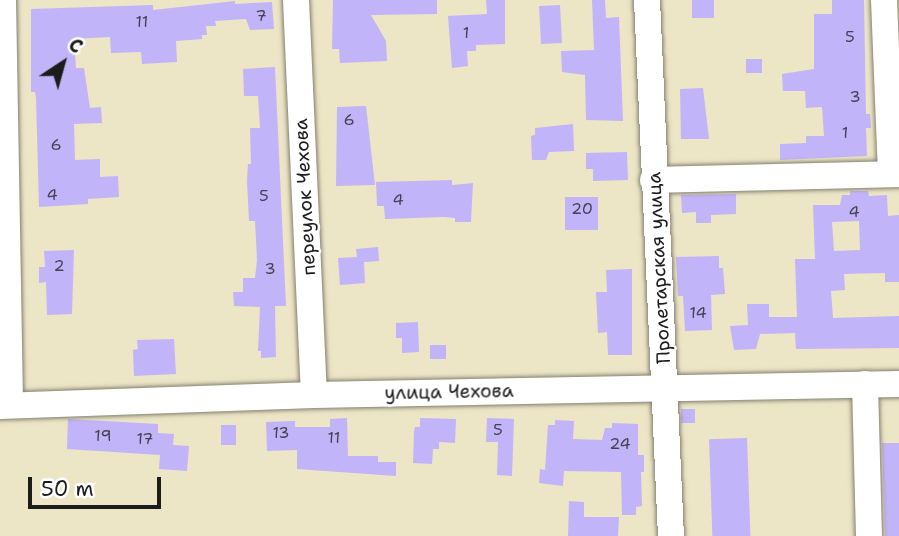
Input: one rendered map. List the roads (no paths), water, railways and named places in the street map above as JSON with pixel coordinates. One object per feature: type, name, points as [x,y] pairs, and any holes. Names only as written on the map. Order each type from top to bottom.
[{"type":"street","points":[[3,0],[9,235],[5,406]]},
{"type":"street","name":"переулок Чехова","points":[[296,0],[314,395]]},
{"type":"street","name":"Пролетарская улица","points":[[647,0],[671,536]]},
{"type":"street","points":[[653,180],[895,174],[884,0]]},
{"type":"street","points":[[865,384],[869,536]]},
{"type":"street","name":"улица Чехова","points":[[5,406],[314,395],[899,384]]}]
